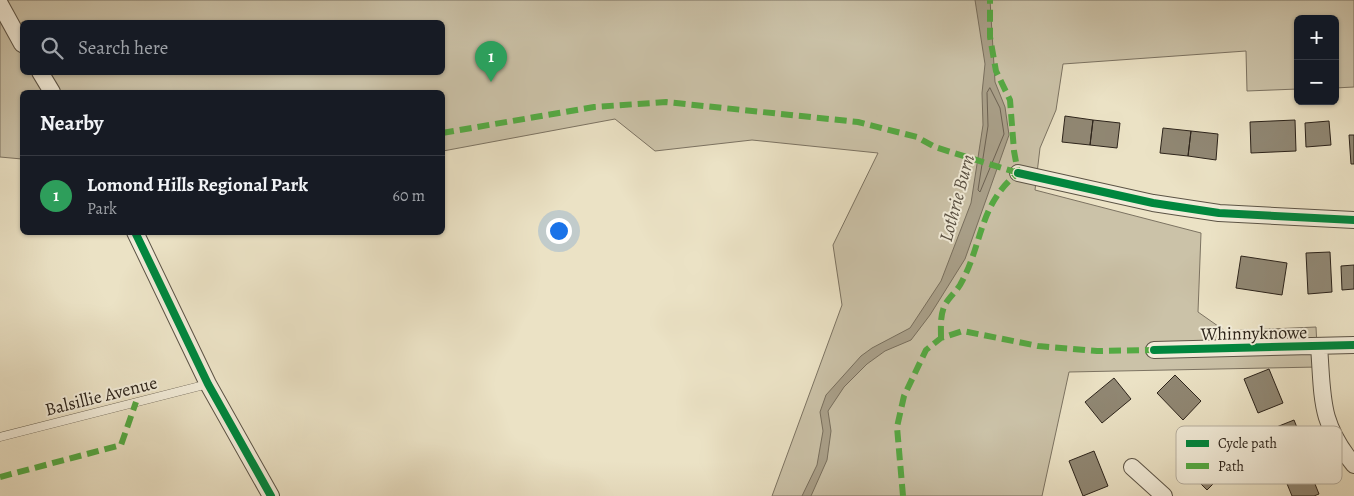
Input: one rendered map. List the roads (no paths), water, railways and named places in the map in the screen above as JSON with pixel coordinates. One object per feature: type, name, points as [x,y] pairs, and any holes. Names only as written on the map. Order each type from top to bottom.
[{"type":"street","points":[[0,4],[20,40]]},
{"type":"street","points":[[42,75],[51,90]]},
{"type":"street","points":[[1018,173],[1154,203],[1219,213],[1354,220]]},
{"type":"street","points":[[136,235],[208,384],[271,496]]},
{"type":"street","name":"Whinnyknowe","points":[[1154,350],[1354,345]]},
{"type":"street","points":[[1318,346],[1328,426]]},
{"type":"street","points":[[1342,451],[1354,465]]},
{"type":"street","points":[[1132,466],[1164,496]]},
{"type":"lane","name":"Balsillie Avenue","points":[[0,437],[208,384]]},
{"type":"water","points":[[975,0],[990,0],[995,82],[1005,107],[1009,135],[965,259],[930,315],[911,340],[885,351],[867,364],[844,387],[828,411],[831,431],[827,460],[811,496],[802,496],[817,465],[823,431],[820,412],[826,395],[861,356],[910,328],[941,281],[971,203],[983,125],[982,93],[985,64]]},
{"type":"place","name":"Lomond Hills Regional Park","points":[[491,82]]},
{"type":"water label","name":"Lothrie Burn","points":[[957,198]]}]
